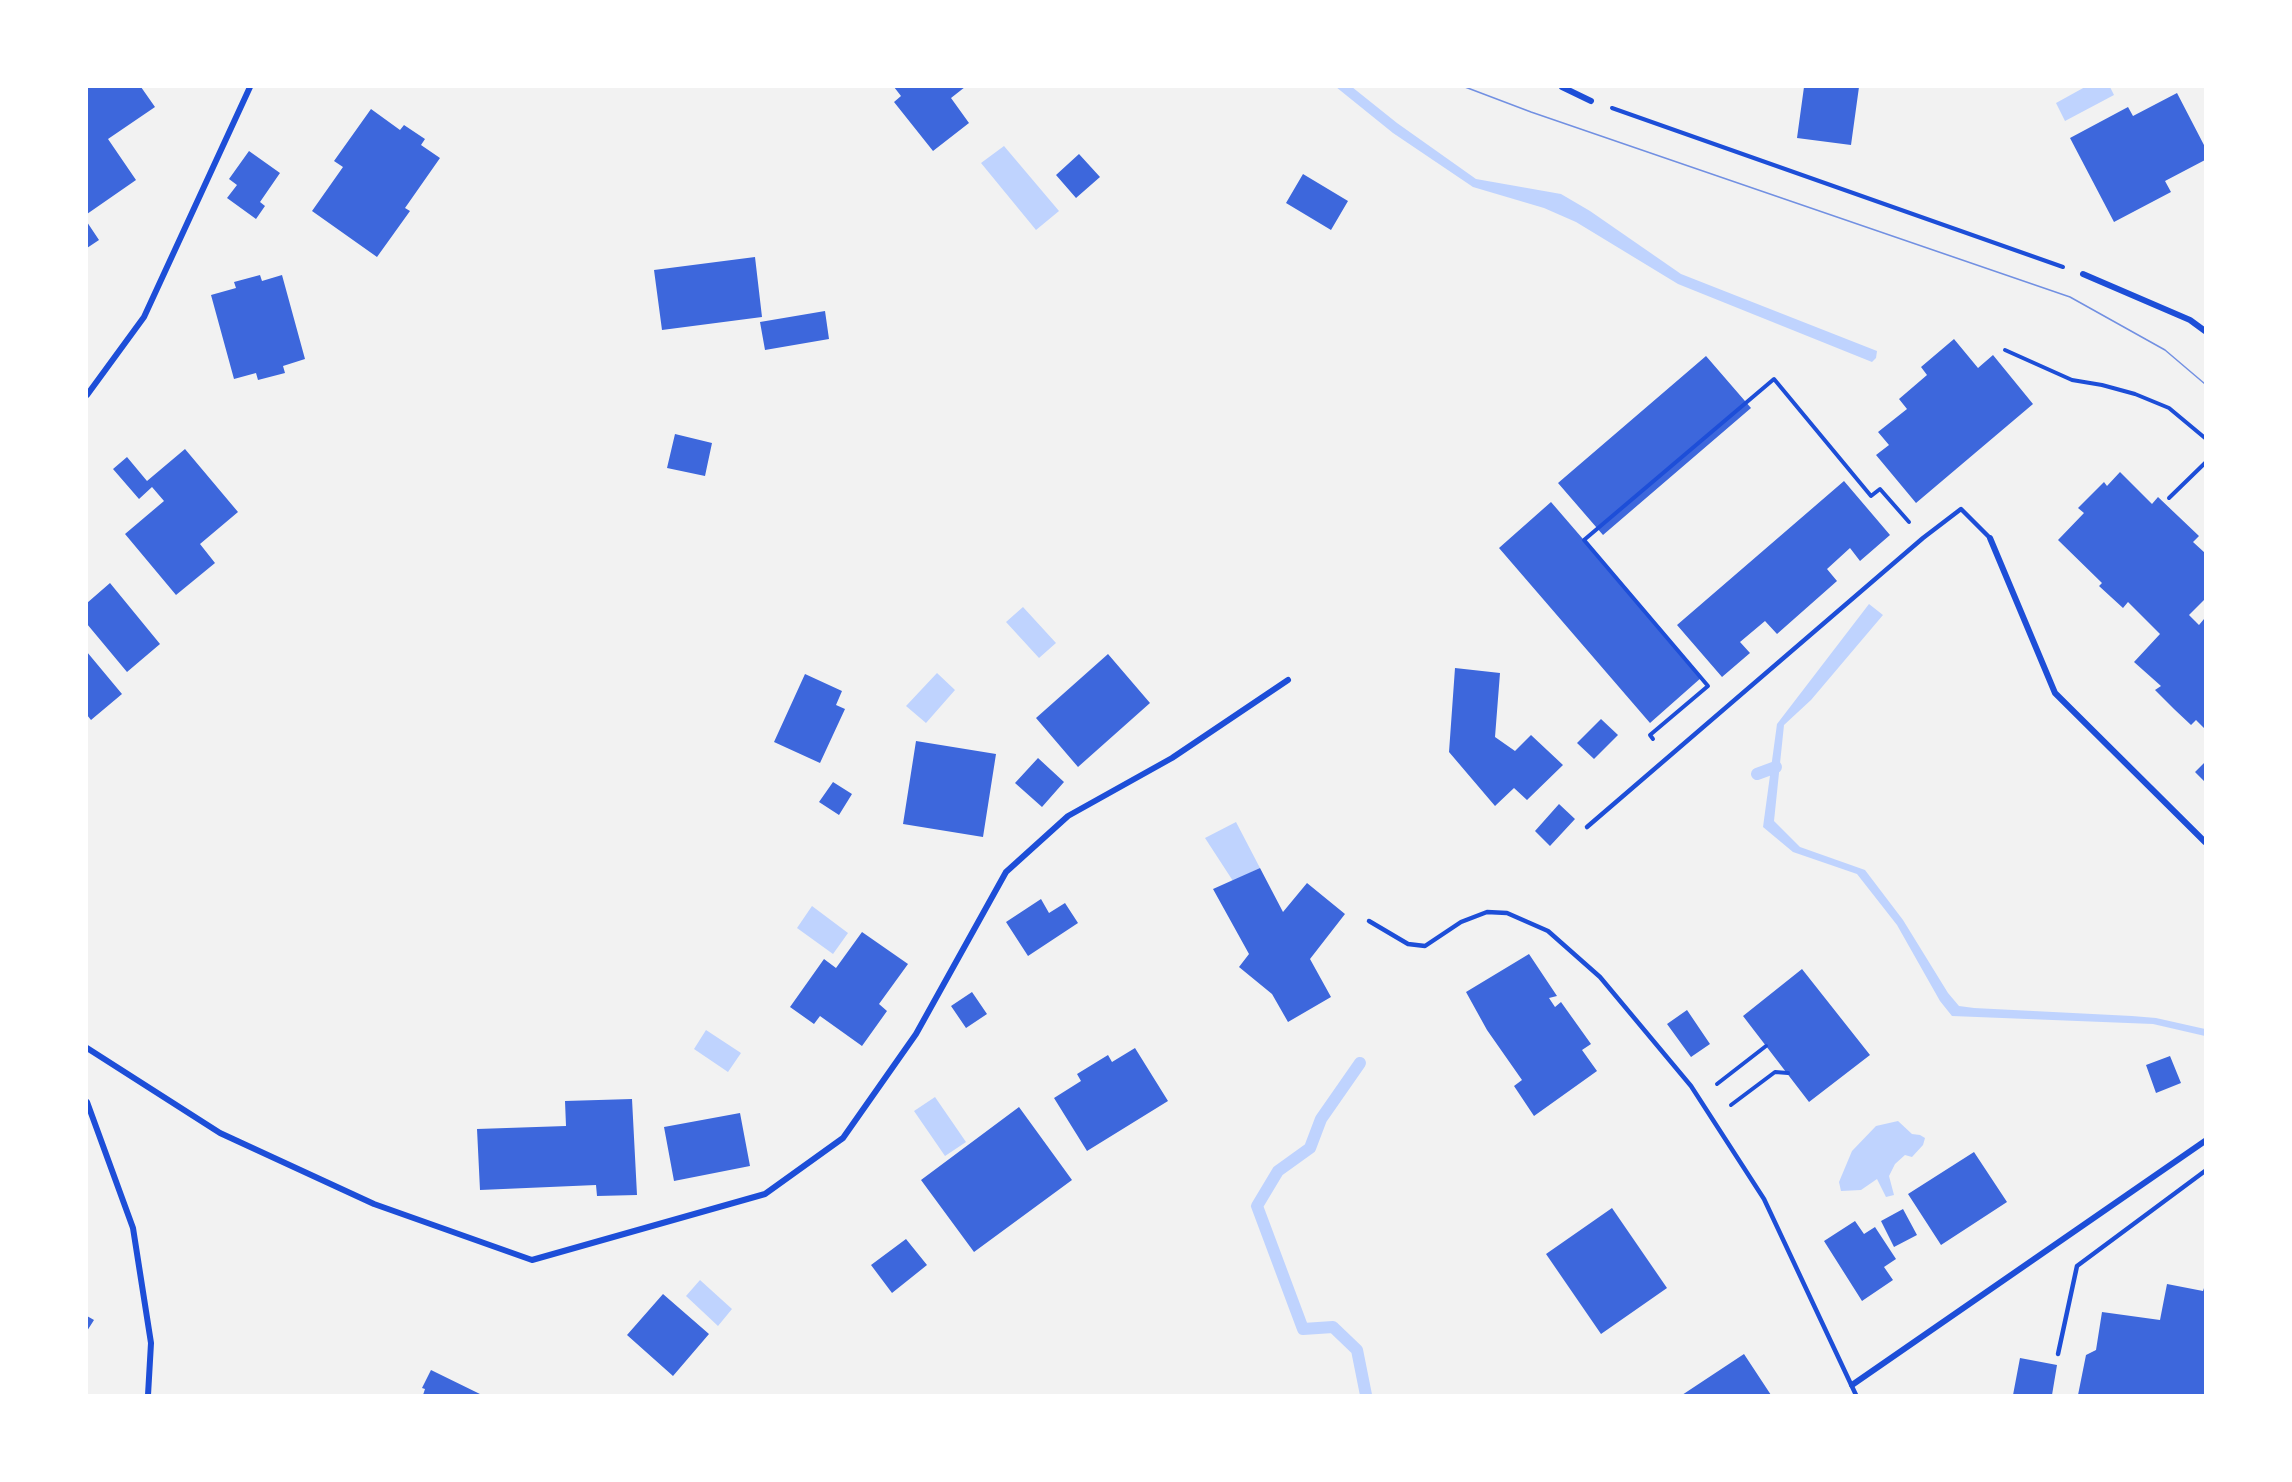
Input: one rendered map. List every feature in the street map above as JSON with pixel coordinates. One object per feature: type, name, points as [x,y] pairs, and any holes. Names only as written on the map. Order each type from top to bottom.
[{"type":"street","points":[[87,395],[144,317],[250,87]]},
{"type":"street","points":[[1562,87],[1591,100]]},
{"type":"street","points":[[2083,274],[2190,320],[2205,331]]},
{"type":"street","points":[[1990,538],[2055,693],[2205,842]]},
{"type":"street","points":[[87,1048],[220,1133],[374,1203],[532,1260],[765,1194],[843,1138],[916,1034],[1006,872],[1068,816],[1172,758],[1288,680]]},
{"type":"street","points":[[87,1102],[133,1228],[151,1343],[148,1395]]},
{"type":"street","points":[[1852,1385],[2205,1141]]},
{"type":"lane","points":[[1587,827],[1923,538],[1961,509],[1990,538]]},
{"type":"lane","points":[[1369,921],[1408,944],[1425,945],[1461,922],[1487,912],[1507,913],[1548,931],[1600,977],[1700,1098],[1764,1198],[1856,1395]]},
{"type":"lane","points":[[2058,1354],[2077,1266],[2205,1171]]},
{"type":"path","points":[[1591,100],[2083,274]]},
{"type":"path","points":[[2005,350],[2072,380],[2136,394],[2169,408],[2205,438]]},
{"type":"path","points":[[1667,756],[1650,735],[1708,686],[1584,540],[1774,379],[1871,496],[1880,489],[1923,538]]},
{"type":"path","points":[[2169,498],[2205,463]]},
{"type":"path","points":[[1700,1098],[1766,1046]]},
{"type":"path","points":[[1712,1118],[1775,1072],[1788,1073]]},
{"type":"water","points":[[1336,87],[1352,87],[1397,123],[1476,179],[1561,194],[1590,211],[1681,274],[1877,351],[1876,358],[1872,362],[1678,284],[1576,222],[1544,208],[1473,187],[1393,133]]},
{"type":"water","points":[[2085,87],[2110,87],[2114,95],[2065,121],[2056,103]]},
{"type":"water","points":[[1004,146],[1059,211],[1036,230],[981,163]]},
{"type":"water","points":[[1869,604],[1883,615],[1811,700],[1784,725],[1774,821],[1800,847],[1865,870],[1903,920],[1948,993],[1959,1006],[2156,1018],[2205,1029],[2205,1036],[2153,1024],[1952,1016],[1940,1001],[1897,925],[1857,874],[1793,852],[1763,827],[1777,724]]},
{"type":"water","points":[[1023,607],[1056,643],[1039,658],[1006,622]]},
{"type":"water","points":[[937,673],[955,690],[926,723],[906,706]]},
{"type":"water","points":[[1236,822],[1260,868],[1233,881],[1205,838]]},
{"type":"water","points":[[812,906],[848,933],[833,954],[797,928]]},
{"type":"water","points":[[706,1030],[741,1053],[728,1072],[694,1049]]},
{"type":"water","points":[[935,1097],[966,1142],[945,1156],[914,1111]]},
{"type":"water","points":[[1898,1121],[1912,1134],[1925,1138],[1923,1145],[1912,1157],[1905,1155],[1895,1164],[1889,1176],[1894,1195],[1886,1197],[1877,1179],[1861,1190],[1841,1191],[1839,1182],[1852,1151],[1876,1126]]},
{"type":"water","points":[[700,1280],[732,1309],[718,1326],[686,1296]]},
{"type":"building","points":[[87,87],[141,87],[155,107],[108,139],[136,180],[87,214]]},
{"type":"building","points":[[894,87],[965,87],[951,98],[969,123],[933,151],[894,102],[901,96]]},
{"type":"building","points":[[1804,87],[1859,87],[1851,145],[1797,138]]},
{"type":"building","points":[[2177,93],[2205,147],[2205,160],[2165,181],[2171,192],[2114,222],[2070,138],[2128,107],[2133,116]]},
{"type":"building","points":[[371,109],[400,130],[404,125],[425,139],[421,145],[440,158],[405,208],[410,211],[377,257],[312,211],[343,167],[334,161]]},
{"type":"building","points":[[249,151],[280,173],[260,202],[265,206],[256,219],[227,198],[237,185],[229,179]]},
{"type":"building","points":[[1079,154],[1100,177],[1076,198],[1056,175]]},
{"type":"building","points":[[1303,174],[1348,201],[1331,230],[1286,203]]},
{"type":"building","points":[[87,222],[99,240],[87,248]]},
{"type":"building","points":[[755,257],[762,317],[662,330],[654,270]]},
{"type":"building","points":[[260,275],[262,281],[282,275],[305,359],[283,366],[285,373],[258,380],[256,373],[234,379],[211,295],[236,288],[234,282]]},
{"type":"building","points":[[825,311],[829,339],[765,350],[760,322]]},
{"type":"building","points":[[1954,339],[1978,368],[1993,355],[2033,404],[1916,503],[1876,455],[1889,445],[1878,432],[1907,409],[1899,399],[1927,375],[1921,367]]},
{"type":"building","points":[[1706,356],[1751,408],[1603,535],[1558,483]]},
{"type":"building","points":[[675,434],[712,443],[705,476],[667,468]]},
{"type":"building","points":[[185,449],[238,512],[200,544],[215,563],[176,595],[125,534],[164,501],[152,487],[139,499],[113,469],[127,457],[147,481]]},
{"type":"building","points":[[2120,472],[2152,504],[2158,497],[2199,536],[2193,542],[2205,553],[2205,599],[2189,615],[2199,625],[2204,619],[2205,621],[2205,729],[2196,720],[2191,725],[2174,709],[2155,690],[2161,686],[2134,662],[2160,634],[2128,602],[2123,608],[2099,586],[2102,583],[2058,540],[2084,513],[2078,508],[2104,482],[2107,486]]},
{"type":"building","points":[[1844,481],[1890,535],[1860,561],[1850,548],[1827,569],[1837,581],[1777,634],[1765,621],[1740,642],[1750,653],[1722,677],[1677,625]]},
{"type":"building","points":[[1551,502],[1702,677],[1650,723],[1499,548]]},
{"type":"building","points":[[110,583],[160,644],[127,672],[87,624],[87,603]]},
{"type":"building","points":[[87,652],[122,694],[91,720],[87,715]]},
{"type":"building","points":[[1108,654],[1150,703],[1078,767],[1036,718]]},
{"type":"building","points":[[1455,668],[1500,673],[1495,737],[1515,751],[1531,735],[1563,765],[1527,800],[1514,788],[1495,806],[1449,752]]},
{"type":"building","points":[[805,674],[842,691],[836,705],[845,709],[820,763],[774,742]]},
{"type":"building","points":[[1601,719],[1618,735],[1594,759],[1577,743]]},
{"type":"building","points":[[916,741],[996,754],[983,837],[903,824]]},
{"type":"building","points":[[1038,758],[1064,782],[1042,807],[1015,783]]},
{"type":"building","points":[[2205,762],[2205,782],[2195,772]]},
{"type":"building","points":[[833,782],[852,794],[839,815],[819,802]]},
{"type":"building","points":[[1559,804],[1575,819],[1550,846],[1535,831]]},
{"type":"building","points":[[1260,868],[1283,912],[1307,883],[1345,914],[1310,959],[1331,997],[1288,1022],[1272,994],[1239,967],[1249,954],[1213,889]]},
{"type":"building","points":[[1041,899],[1049,913],[1065,903],[1078,923],[1028,956],[1006,922]]},
{"type":"building","points":[[862,932],[908,964],[879,1004],[887,1011],[862,1046],[820,1016],[814,1024],[790,1007],[824,959],[836,968]]},
{"type":"building","points":[[1529,954],[1557,996],[1549,998],[1555,1007],[1561,1002],[1591,1044],[1582,1050],[1597,1071],[1534,1116],[1514,1086],[1522,1080],[1487,1030],[1466,992]]},
{"type":"building","points":[[1802,969],[1870,1055],[1809,1102],[1743,1016]]},
{"type":"building","points":[[972,992],[987,1014],[966,1028],[951,1006]]},
{"type":"building","points":[[1687,1010],[1710,1044],[1691,1057],[1667,1024]]},
{"type":"building","points":[[1135,1048],[1168,1101],[1087,1151],[1054,1098],[1081,1081],[1077,1074],[1108,1055],[1112,1062]]},
{"type":"building","points":[[2170,1056],[2181,1083],[2156,1093],[2146,1065]]},
{"type":"building","points":[[632,1099],[637,1195],[597,1196],[596,1185],[480,1190],[477,1129],[566,1126],[565,1101]]},
{"type":"building","points":[[1019,1107],[1072,1180],[974,1252],[921,1180]]},
{"type":"building","points":[[740,1113],[750,1166],[674,1181],[664,1127]]},
{"type":"building","points":[[1974,1152],[2007,1202],[1941,1245],[1908,1194]]},
{"type":"building","points":[[1612,1208],[1667,1288],[1601,1334],[1546,1254]]},
{"type":"building","points":[[1903,1209],[1917,1235],[1894,1247],[1881,1221]]},
{"type":"building","points":[[1855,1221],[1864,1234],[1875,1227],[1896,1259],[1884,1267],[1893,1280],[1862,1301],[1824,1241]]},
{"type":"building","points":[[906,1239],[927,1265],[892,1293],[871,1265]]},
{"type":"building","points":[[2167,1284],[2203,1291],[2205,1285],[2205,1395],[2078,1395],[2086,1355],[2096,1350],[2102,1312],[2160,1320]]},
{"type":"building","points":[[663,1294],[709,1334],[673,1376],[627,1335]]},
{"type":"building","points":[[87,1316],[94,1320],[87,1331]]},
{"type":"building","points":[[1744,1354],[1771,1395],[1682,1395]]},
{"type":"building","points":[[2020,1358],[2057,1365],[2052,1395],[2013,1395]]},
{"type":"building","points":[[431,1370],[482,1395],[423,1395],[425,1389],[422,1388]]},
{"type":"waterway","points":[[1757,774],[1776,767]]},
{"type":"waterway","points":[[1360,1063],[1321,1119],[1310,1148],[1278,1171],[1257,1206],[1303,1329],[1333,1327],[1357,1350],[1366,1395]]},
{"type":"tram line","points":[[1465,87],[1531,112],[2070,297],[2165,350],[2205,384]]}]
